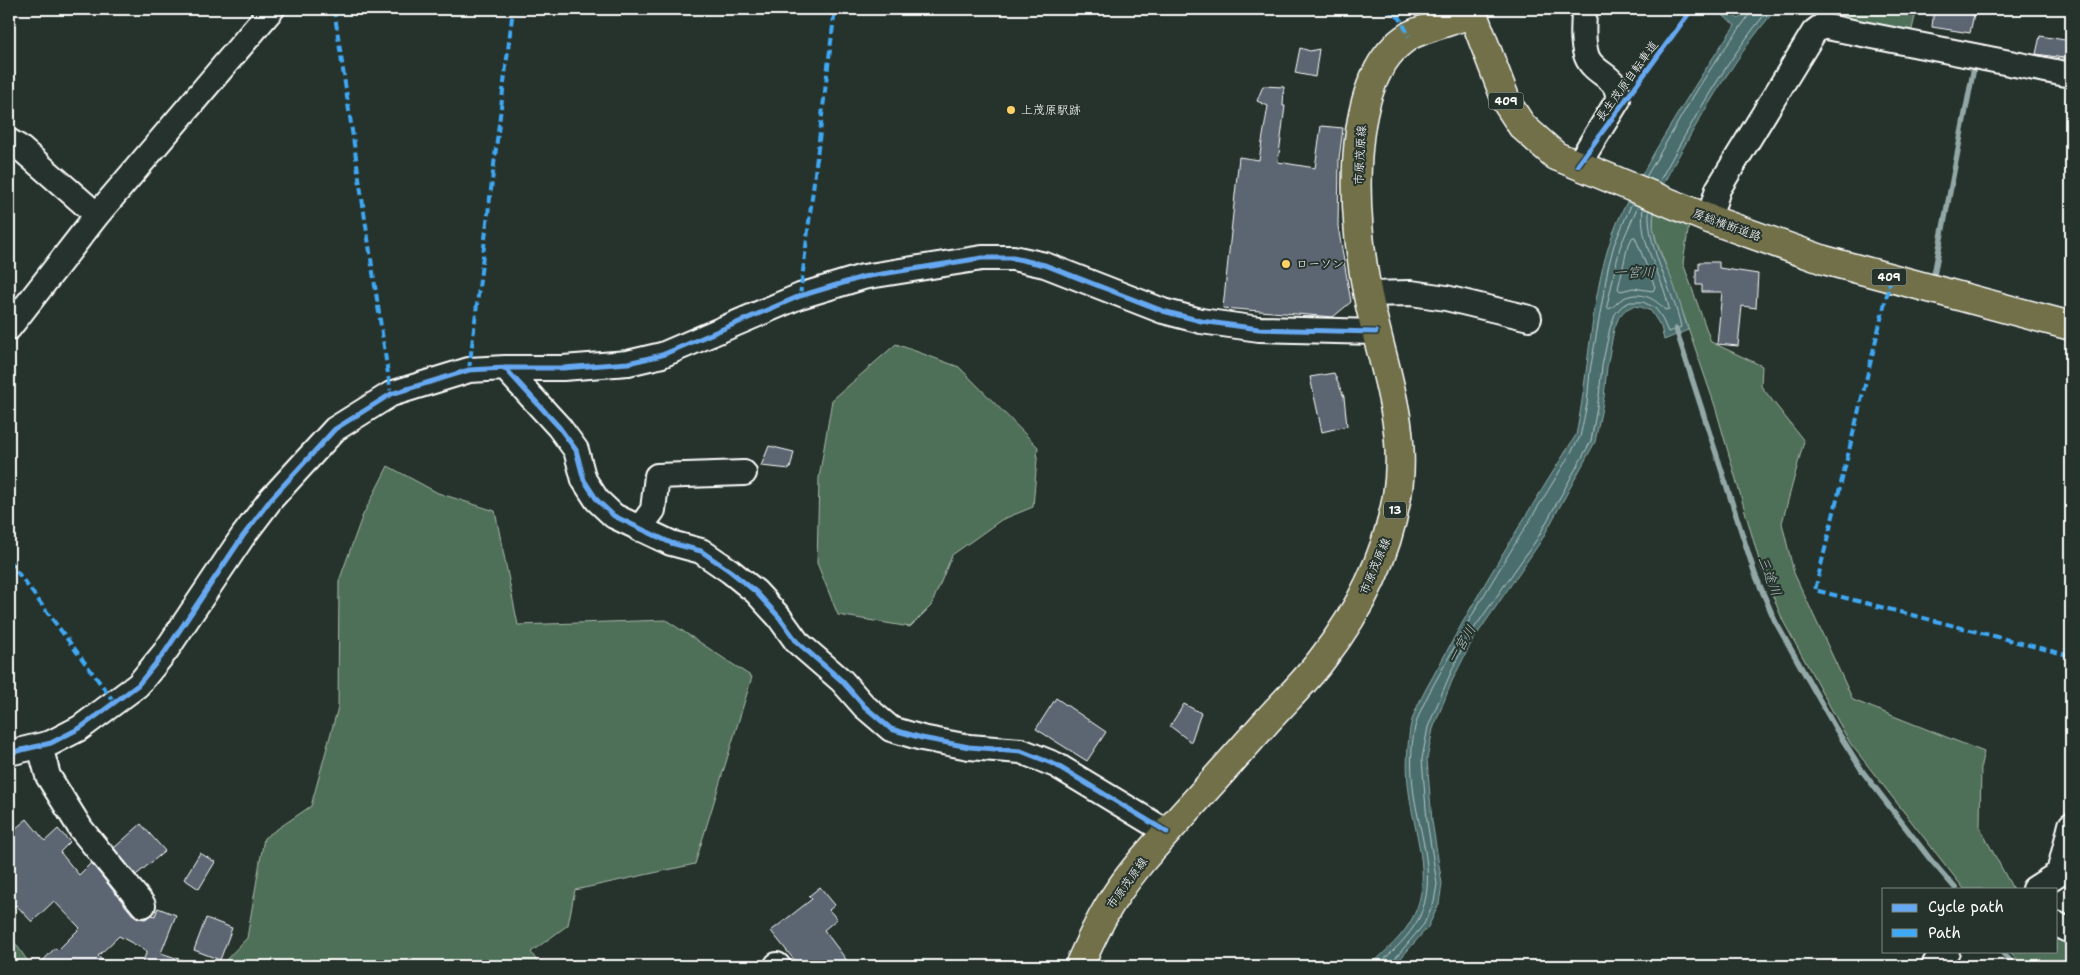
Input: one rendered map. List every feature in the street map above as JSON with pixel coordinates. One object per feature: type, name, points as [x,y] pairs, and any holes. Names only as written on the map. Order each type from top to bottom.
[{"type":"main road","name":"房総横断道路","points":[[1472,11],[1507,103],[1522,126],[1556,156],[1709,218],[1824,260],[2071,326]]},
{"type":"main road","name":"市原茂原線","points":[[1079,966],[1112,901],[1141,862],[1323,659],[1370,585],[1391,527],[1398,493],[1401,460],[1398,421],[1367,294],[1361,258],[1358,150],[1364,103],[1373,78],[1389,54],[1409,36],[1472,11]]},
{"type":"street","points":[[9,328],[98,215],[272,9]]},
{"type":"street","points":[[1578,165],[1618,100],[1619,90],[1613,82],[1587,59],[1584,44],[1584,9]]},
{"type":"street","points":[[1709,218],[1718,189],[1814,32],[1822,26],[2071,75]]},
{"type":"street","points":[[9,142],[18,147],[98,215]]},
{"type":"street","points":[[9,754],[51,743],[80,728],[138,685],[165,652],[243,536],[271,499],[335,429],[391,394],[469,370],[563,368],[628,363],[654,357],[698,341],[800,296],[863,277],[982,258],[1014,258],[1045,265],[1163,311],[1201,321],[1259,330],[1376,332]]},
{"type":"street","points":[[1367,294],[1411,293],[1446,298],[1529,318]]},
{"type":"street","points":[[505,368],[554,420],[576,450],[584,480],[597,500],[614,516],[671,543],[701,551],[730,571],[756,592],[798,642],[842,681],[864,706],[891,729],[922,738],[959,745],[1021,751],[1056,764],[1167,832]]},
{"type":"street","points":[[639,529],[653,510],[657,476],[744,473]]},
{"type":"street","points":[[40,746],[48,776],[81,829],[143,906]]},
{"type":"street","points":[[2037,888],[2057,881],[2071,826]]},
{"type":"street","points":[[2058,925],[2071,931]]},
{"type":"street","points":[[1934,966],[1946,952]]},
{"type":"green space","points":[[1841,9],[1917,9],[1910,37],[1834,18]]},
{"type":"green space","points":[[1654,211],[1689,225],[1683,263],[1711,342],[1762,366],[1761,386],[1804,441],[1782,523],[1794,573],[1853,700],[1984,752],[1981,764],[1980,828],[2012,888],[1963,888],[1850,743],[1783,621],[1761,567],[1715,406],[1653,227]]},
{"type":"green space","points":[[896,344],[959,367],[1038,447],[1033,507],[1001,520],[952,555],[931,606],[910,627],[838,615],[817,563],[819,478],[832,400]]},
{"type":"green space","points":[[388,466],[438,493],[495,511],[518,625],[666,620],[752,677],[695,864],[575,890],[568,925],[531,952],[540,966],[220,966],[247,938],[264,838],[311,806],[338,707],[339,581],[362,517]]},
{"type":"green space","points":[[2058,929],[2071,935],[2071,966],[2024,966],[2010,952],[2058,952]]},
{"type":"green space","points":[[9,934],[31,966],[9,966]]},
{"type":"water","name":"一宮川","points":[[1724,9],[1739,19],[1749,9],[1776,9],[1750,42],[1715,94],[1668,176],[1655,205],[1653,216],[1654,233],[1688,330],[1664,340],[1661,327],[1651,311],[1633,306],[1625,310],[1619,317],[1614,329],[1595,442],[1541,541],[1471,643],[1452,681],[1433,729],[1427,759],[1432,821],[1442,884],[1439,904],[1428,927],[1394,966],[1370,966],[1394,942],[1410,922],[1419,900],[1422,885],[1420,854],[1411,807],[1407,768],[1412,720],[1429,684],[1474,603],[1576,435],[1598,292],[1613,233],[1629,198],[1654,153],[1693,88],[1735,25],[1720,13]]},
{"type":"building","points":[[1934,9],[1975,9],[1970,33],[1932,27]]},
{"type":"building","points":[[2040,36],[2071,41],[2071,59],[2036,54]]},
{"type":"building","points":[[1300,48],[1310,51],[1319,49],[1315,77],[1295,73]]},
{"type":"building","name":"ローソン","points":[[1263,86],[1284,87],[1283,106],[1285,106],[1278,162],[1315,168],[1321,126],[1343,128],[1339,159],[1338,226],[1351,302],[1333,317],[1223,308],[1239,157],[1259,160],[1268,106],[1257,101]]},
{"type":"building","points":[[1699,262],[1719,262],[1719,268],[1758,274],[1756,308],[1742,306],[1738,346],[1717,344],[1722,292],[1702,292],[1702,285],[1696,285],[1696,269],[1699,270]]},
{"type":"building","points":[[1334,373],[1344,397],[1347,426],[1322,432],[1310,377]]},
{"type":"building","points":[[769,446],[794,452],[790,469],[761,466]]},
{"type":"building","points":[[1056,698],[1106,732],[1087,761],[1036,729]]},
{"type":"building","points":[[1184,704],[1201,713],[1191,742],[1170,726]]},
{"type":"building","points":[[27,819],[45,841],[58,829],[70,842],[60,852],[79,875],[91,863],[132,914],[138,918],[145,919],[152,915],[155,916],[158,908],[176,915],[161,953],[194,964],[194,966],[141,966],[147,951],[119,936],[98,956],[108,966],[38,966],[55,948],[58,950],[80,928],[54,901],[32,922],[16,905],[9,912],[9,834]]},
{"type":"building","points":[[141,824],[165,851],[136,875],[114,848]]},
{"type":"building","points":[[200,853],[215,862],[199,889],[184,879]]},
{"type":"building","points":[[820,887],[835,905],[829,910],[837,919],[824,930],[851,966],[799,966],[771,931],[812,899],[809,896]]},
{"type":"building","points":[[206,918],[232,928],[220,960],[194,950]]},
{"type":"waterway","points":[[1933,280],[1975,62]]},
{"type":"waterway","name":"三途川","points":[[1676,329],[1755,574],[1775,621],[1836,729],[1863,772],[1930,859],[1955,888]]},
{"type":"waterway","name":"三途川","points":[[2002,952],[2015,966]]},
{"type":"marked path","points":[[334,9],[391,394]]},
{"type":"marked path","points":[[469,370],[513,9]]},
{"type":"marked path","points":[[800,296],[835,9]]},
{"type":"marked path","points":[[1386,9],[1400,18],[1409,36]]},
{"type":"marked path","points":[[1891,278],[1815,590],[2071,656]]},
{"type":"marked path","points":[[9,561],[115,703]]},
{"type":"cycle path","name":"長生茂原自転車道","points":[[1578,165],[1692,9]]},
{"type":"cycle path","points":[[9,753],[51,743],[80,728],[138,685],[165,652],[243,536],[271,499],[335,429],[391,394],[469,370],[563,368],[628,363],[662,355],[800,296],[863,277],[982,258],[1013,258],[1045,265],[1163,311],[1201,321],[1259,329],[1376,332]]},
{"type":"cycle path","points":[[505,368],[559,427],[576,450],[584,480],[597,500],[614,516],[671,543],[701,551],[730,571],[756,592],[779,617],[797,642],[842,681],[864,706],[891,729],[922,738],[969,747],[1021,751],[1056,765],[1167,832]]},
{"type":"place","name":"上茂原駅跡","points":[[1011,110]]},
{"type":"place","name":"ローソン","points":[[1286,264]]}]
